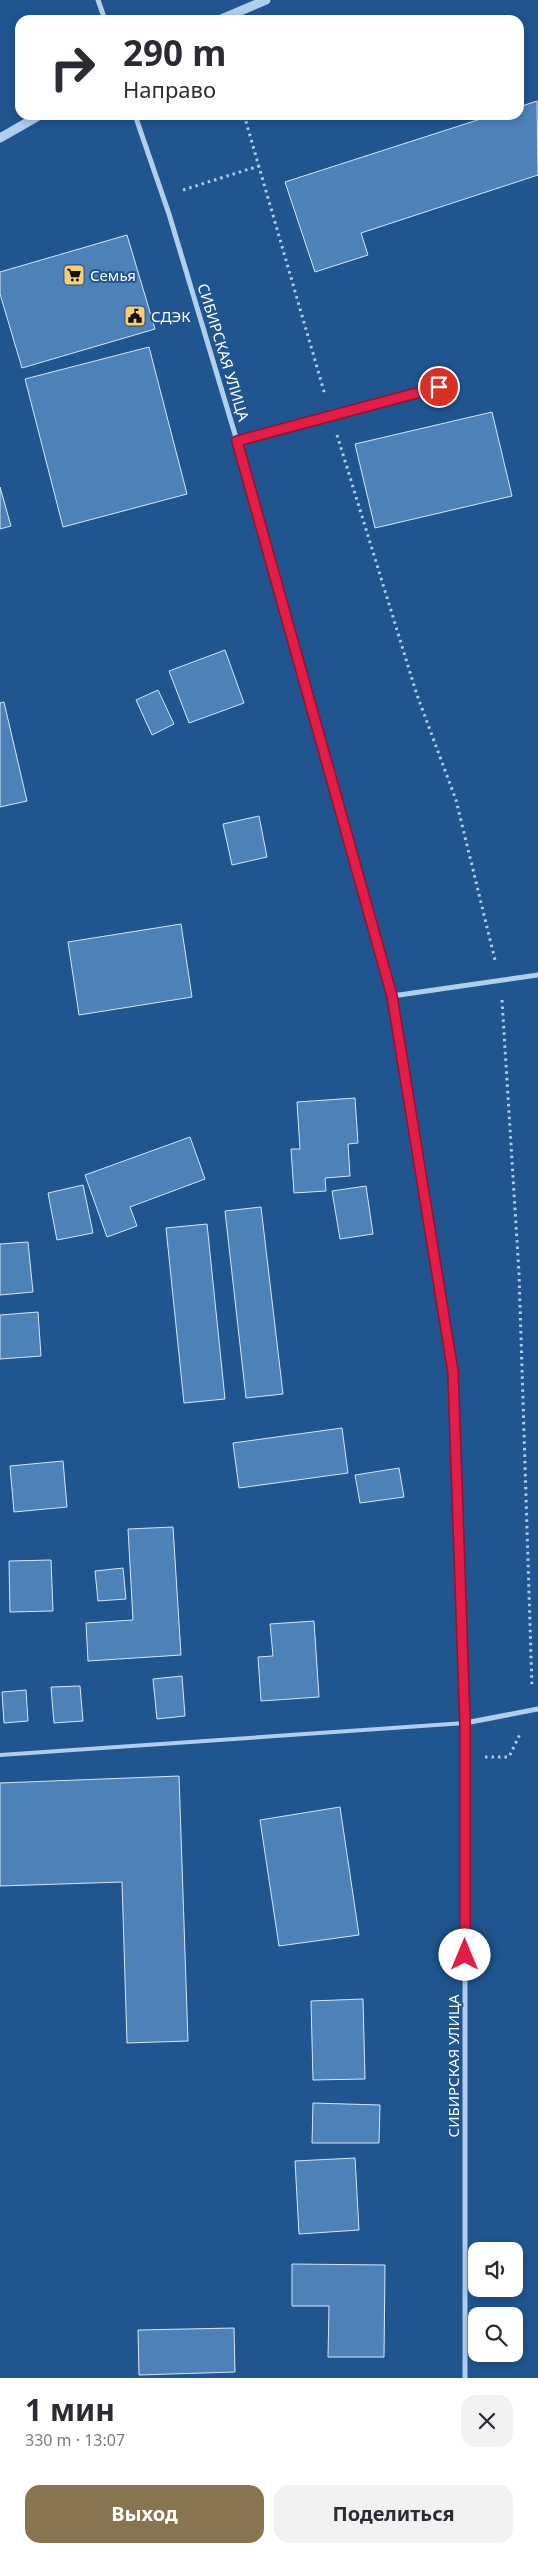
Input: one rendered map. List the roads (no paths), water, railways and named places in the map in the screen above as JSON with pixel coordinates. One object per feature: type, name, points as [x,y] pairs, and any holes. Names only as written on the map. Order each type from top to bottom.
[{"type":"street","points":[[98,0],[103,15]]},
{"type":"street","points":[[231,15],[266,0]]},
{"type":"street","points":[[0,138],[31,120]]},
{"type":"street","name":"СИБИРСКАЯ УЛИЦА","points":[[137,120],[169,214],[237,441],[392,996],[453,1372],[465,1723],[465,2378]]},
{"type":"street","points":[[392,996],[538,975]]},
{"type":"street","points":[[465,1723],[535,1710]]},
{"type":"lane","points":[[237,441],[439,387]]},
{"type":"lane","points":[[0,1755],[465,1723]]},
{"type":"place","name":"Семья","points":[[74,275]]},
{"type":"place","name":"СДЭК","points":[[135,316]]}]
